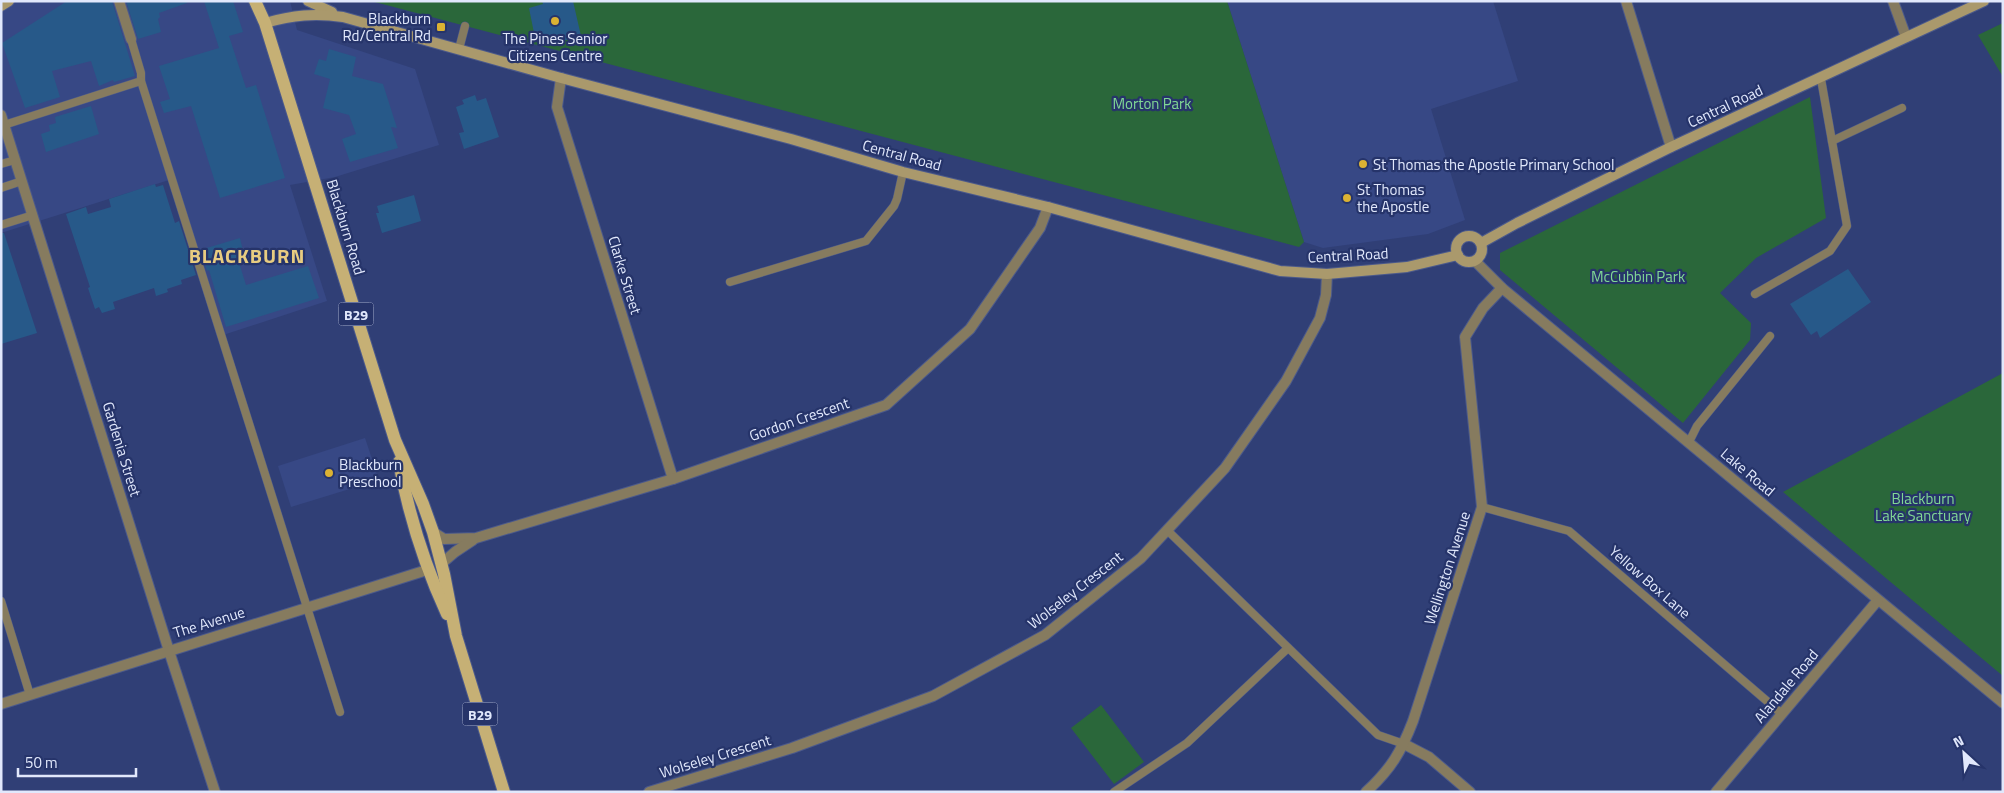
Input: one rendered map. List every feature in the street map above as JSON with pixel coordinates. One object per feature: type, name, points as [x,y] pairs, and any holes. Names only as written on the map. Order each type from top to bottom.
[{"type":"main road","name":"Blackburn Road","points":[[259,4],[395,440],[423,504],[432,532],[441,564],[456,636],[504,792]]},
{"type":"main road","name":"Blackburn Road","points":[[395,440],[406,501],[427,570],[456,636]]},
{"type":"main road","points":[[427,570],[441,564]]},
{"type":"main road","points":[[427,570],[441,564]]},
{"type":"street","points":[[1,6],[9,1]]},
{"type":"street","points":[[119,1],[130,39]]},
{"type":"street","name":"Central Road","points":[[308,1],[343,17],[561,78],[791,139],[903,172],[1048,207],[1280,271],[1327,274],[1407,266],[1458,256]]},
{"type":"street","points":[[1626,1],[1671,147]]},
{"type":"street","points":[[1893,1],[1906,37]]},
{"type":"street","name":"Central Road","points":[[1481,243],[1517,223],[1671,147],[1984,1]]},
{"type":"street","name":"Central Road","points":[[265,23],[295,15],[309,14],[343,17]]},
{"type":"street","name":"Clarke Street","points":[[561,78],[557,107],[673,479]]},
{"type":"street","name":"Gardenia Street","points":[[3,120],[169,650],[216,792]]},
{"type":"street","name":"Gordon Crescent","points":[[432,532],[444,539],[476,538],[673,479],[886,405],[970,329],[1040,228],[1048,207]]},
{"type":"street","points":[[1465,236],[1474,237],[1481,243],[1482,253],[1475,261],[1465,262],[1458,256],[1456,251],[1458,242],[1465,236]]},
{"type":"street","name":"Lake Road","points":[[1475,261],[1502,288],[2003,703]]},
{"type":"street","name":"Wolseley Crescent","points":[[649,792],[792,748],[934,696],[1045,635],[1141,558],[1225,468],[1286,381],[1320,318],[1326,295],[1327,274]]},
{"type":"street","name":"Wellington Avenue","points":[[1366,792],[1385,775],[1404,744],[1482,507],[1465,336],[1483,308],[1502,288]]},
{"type":"street","name":"Gordon Crescent","points":[[441,564],[460,548],[476,538]]},
{"type":"street","name":"The Avenue","points":[[1,704],[427,570]]},
{"type":"street","name":"Alandale Road","points":[[1716,792],[1878,600]]},
{"type":"street","points":[[1404,744],[1429,757],[1470,792]]},
{"type":"lane","points":[[459,49],[465,26]]},
{"type":"lane","points":[[130,39],[141,73],[141,81],[340,712]]},
{"type":"lane","points":[[1755,294],[1830,251],[1848,226],[1821,78]]},
{"type":"lane","points":[[3,120],[141,81]]},
{"type":"lane","points":[[1832,141],[1902,108]]},
{"type":"lane","points":[[1,164],[15,160]]},
{"type":"lane","points":[[730,282],[866,241],[894,206],[903,172]]},
{"type":"lane","points":[[1,188],[22,181]]},
{"type":"lane","points":[[1,225],[33,215]]},
{"type":"lane","points":[[1689,442],[1697,426],[1770,336]]},
{"type":"lane","name":"Yellow Box Lane","points":[[1482,507],[1570,531],[1782,714]]},
{"type":"lane","points":[[1167,530],[1378,735],[1404,744]]},
{"type":"lane","points":[[1,601],[30,695]]},
{"type":"lane","points":[[1114,792],[1187,743],[1288,648]]},
{"type":"shaded area","points":[[1,1],[290,1],[297,30],[415,69],[439,145],[335,177],[290,185],[327,301],[217,337],[169,180],[1,233]]},
{"type":"shaded area","name":"St Thomas the Apostle Primary School","points":[[1227,1],[1493,1],[1518,81],[1431,109],[1465,220],[1428,234],[1323,248],[1304,242]]},
{"type":"shaded area","name":"Blackburn Preschool","points":[[365,438],[379,480],[291,507],[278,466]]},
{"type":"green space","name":"Morton Park","points":[[371,1],[1227,1],[1304,242],[1299,247]]},
{"type":"green space","points":[[2003,23],[2003,77],[1978,35]]},
{"type":"green space","name":"McCubbin Park","points":[[1810,97],[1826,218],[1756,258],[1720,293],[1751,323],[1750,340],[1683,423],[1500,270],[1500,253]]},
{"type":"green space","name":"Blackburn Lake Sanctuary","points":[[2003,373],[2003,676],[1783,492]]},
{"type":"green space","points":[[1101,705],[1144,762],[1114,784],[1071,728]]},
{"type":"building","points":[[67,1],[112,1],[135,76],[114,82],[113,80],[99,86],[91,61],[52,71],[60,97],[25,108],[2,43]]},
{"type":"building","points":[[126,1],[187,1],[187,3],[159,13],[160,17],[158,19],[161,32],[138,39]]},
{"type":"building","points":[[204,1],[233,1],[243,32],[229,36],[246,88],[256,85],[285,178],[220,198],[191,106],[164,113],[160,102],[170,99],[159,66],[219,48]]},
{"type":"building","name":"The Pines Senior Citizens Centre","points":[[542,1],[573,1],[581,36],[551,44],[550,35],[535,38],[529,8],[543,4]]},
{"type":"building","points":[[329,49],[356,57],[352,76],[383,84],[397,128],[391,127],[398,148],[350,162],[342,139],[356,134],[349,115],[323,108],[330,79],[314,74],[319,59],[326,61]]},
{"type":"building","points":[[475,95],[477,101],[486,98],[499,137],[464,149],[459,133],[464,132],[456,107],[464,104],[462,100]]},
{"type":"building","points":[[91,106],[99,134],[46,152],[41,134],[50,131],[49,125],[56,123],[55,117]]},
{"type":"building","points":[[155,184],[156,187],[163,185],[175,223],[179,221],[196,275],[181,280],[182,284],[167,289],[168,292],[156,296],[154,288],[113,302],[115,309],[102,313],[99,307],[95,309],[88,288],[90,287],[66,214],[86,207],[88,214],[111,207],[109,199]]},
{"type":"building","points":[[414,195],[421,221],[382,233],[376,213],[379,213],[377,206]]},
{"type":"building","points":[[1,233],[4,233],[37,333],[1,344]]},
{"type":"building","points":[[240,238],[243,251],[236,253],[246,285],[308,266],[319,298],[226,327],[209,270],[207,271],[200,250]]},
{"type":"building","points":[[1848,269],[1871,302],[1820,338],[1817,331],[1811,335],[1790,304]]},
{"type":"place","name":"The Pines Senior Citizens Centre","points":[[555,21]]},
{"type":"place","name":"Blackburn Rd/Central Rd","points":[[441,27]]},
{"type":"place","name":"St Thomas the Apostle Primary School","points":[[1363,164]]},
{"type":"place","name":"St Thomas the Apostle","points":[[1347,198]]},
{"type":"place","name":"Blackburn Preschool","points":[[329,473]]},
{"type":"district","name":"BLACKBURN","points":[[247,255]]}]
